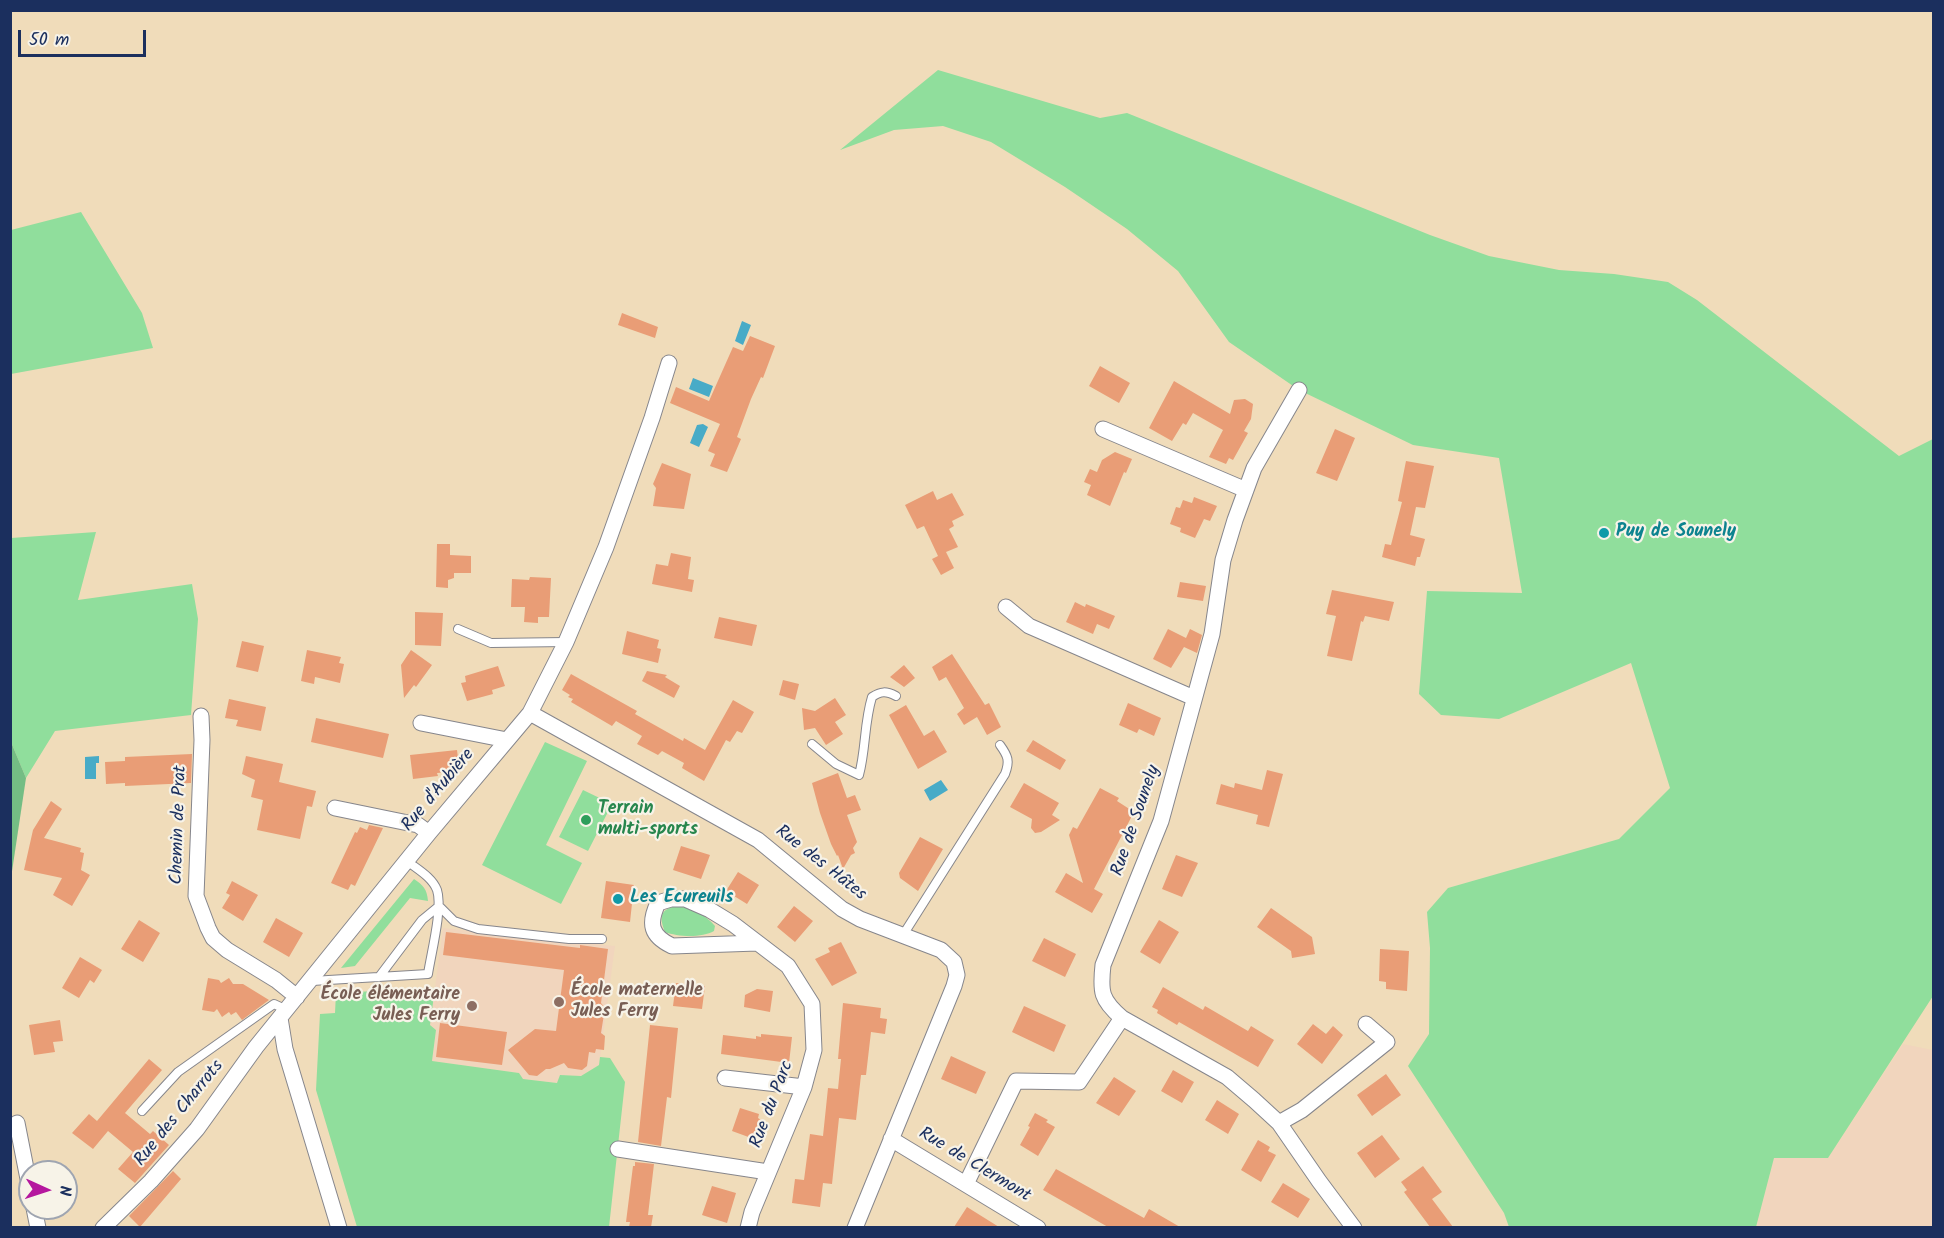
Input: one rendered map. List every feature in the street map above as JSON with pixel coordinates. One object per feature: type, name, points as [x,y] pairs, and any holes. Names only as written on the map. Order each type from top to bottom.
[{"type":"street","name":"Rue d'Aubière","points":[[283,1014],[429,833],[530,713],[566,642],[606,547],[669,363]]},
{"type":"street","name":"Rue de Sounely","points":[[1122,1018],[1107,1005],[1101,985],[1102,965],[1161,821],[1212,634],[1223,560],[1246,490],[1254,468],[1299,390]]},
{"type":"street","points":[[1103,429],[1246,490]]},
{"type":"street","points":[[1006,607],[1029,626],[1194,698]]},
{"type":"street","name":"Rue des Hâtes","points":[[530,713],[758,840],[851,914],[941,950],[954,962],[957,975],[891,1139]]},
{"type":"street","name":"Chemin de Prat","points":[[201,716],[196,896],[213,938],[227,950],[276,980],[297,997]]},
{"type":"street","points":[[421,723],[507,740]]},
{"type":"street","points":[[335,808],[417,825],[429,833]]},
{"type":"street","name":"Rue du Parc","points":[[748,1227],[768,1172],[804,1087],[814,1050],[812,1004],[788,966],[733,924],[710,910],[685,899],[671,899],[658,903],[653,915],[653,928],[659,940],[672,946],[757,943]]},
{"type":"street","points":[[283,1014],[285,1049],[339,1227]]},
{"type":"street","name":"Rue des Charrots","points":[[106,1226],[151,1181],[197,1129],[256,1047],[283,1014]]},
{"type":"street","points":[[966,1184],[1016,1080],[1079,1082],[1122,1018],[1227,1077],[1279,1123],[1354,1227]]},
{"type":"street","points":[[1279,1123],[1302,1110],[1387,1042],[1366,1024]]},
{"type":"street","points":[[725,1078],[804,1087]]},
{"type":"street","points":[[17,1124],[24,1160]]},
{"type":"street","points":[[855,1227],[891,1139]]},
{"type":"street","name":"Rue de Clermont","points":[[891,1139],[1038,1227]]},
{"type":"street","points":[[618,1149],[768,1172]]},
{"type":"lane","points":[[458,629],[491,643],[566,642]]},
{"type":"lane","points":[[813,744],[836,764],[859,775],[864,757],[867,712],[872,697],[879,692],[888,692],[896,696]]},
{"type":"lane","points":[[903,935],[1005,774],[1009,764],[1008,757],[1000,745]]},
{"type":"lane","points":[[309,981],[428,974],[439,906],[437,890],[429,877],[407,861]]},
{"type":"lane","points":[[439,906],[454,921],[478,929],[569,939],[602,939]]},
{"type":"lane","points":[[378,977],[422,920],[439,906]]},
{"type":"lane","points":[[142,1112],[178,1072],[216,1044],[274,1004],[283,1014]]},
{"type":"shaded area","points":[[443,928],[615,946],[599,1065],[581,1076],[560,1075],[558,1083],[523,1079],[519,1073],[432,1061],[436,1030],[430,1025]]},
{"type":"shaded area","points":[[1903,1044],[1933,1050],[1933,1227],[1756,1228],[1774,1157],[1828,1158]]},
{"type":"green space","points":[[938,70],[1100,118],[1127,113],[1430,235],[1489,256],[1559,270],[1614,274],[1668,282],[1697,300],[1899,456],[1933,439],[1933,996],[1828,1158],[1774,1158],[1756,1227],[1509,1227],[1504,1213],[1408,1066],[1429,1034],[1430,948],[1427,912],[1448,888],[1619,839],[1670,788],[1631,663],[1499,719],[1441,715],[1419,694],[1427,591],[1522,593],[1499,458],[1413,445],[1299,390],[1229,342],[1178,271],[1127,229],[1065,187],[991,142],[943,126],[894,130],[840,150]]},
{"type":"green space","points":[[81,212],[142,313],[153,348],[11,374],[11,230]]},
{"type":"green space","points":[[96,532],[78,600],[192,584],[198,619],[191,715],[55,731],[26,778],[11,742],[11,538]]},
{"type":"green space","points":[[10,742],[26,778],[11,878]]},
{"type":"green space","points":[[545,742],[587,761],[546,845],[582,863],[561,904],[482,865]]},
{"type":"green space","name":"Terrain multi-sports","points":[[583,790],[612,804],[588,851],[559,837]]},
{"type":"green space","points":[[414,879],[424,888],[428,901],[410,898],[355,966],[341,968]]},
{"type":"green space","points":[[677,906],[703,915],[715,926],[714,931],[690,936],[665,932],[662,915],[667,909]]},
{"type":"green space","points":[[435,988],[430,1025],[436,1030],[432,1061],[519,1073],[523,1079],[557,1083],[560,1075],[581,1076],[599,1065],[600,1057],[610,1058],[625,1082],[609,1227],[357,1227],[316,1090],[320,1014],[335,1013],[336,993]]},
{"type":"water","points":[[742,321],[751,325],[743,345],[735,341]]},
{"type":"water","points":[[693,378],[713,386],[709,397],[689,389]]},
{"type":"water","points":[[703,424],[708,427],[699,447],[690,443],[697,425]]},
{"type":"water","points":[[99,756],[99,763],[96,763],[96,779],[85,779],[85,757]]},
{"type":"water","points":[[941,780],[948,790],[930,801],[924,790]]},
{"type":"building","points":[[622,313],[658,327],[655,338],[618,325]]},
{"type":"building","points":[[750,336],[775,346],[763,378],[761,377],[751,399],[737,437],[741,439],[727,472],[710,466],[715,454],[708,451],[720,424],[670,403],[676,387],[709,401],[733,347],[743,351]]},
{"type":"building","points":[[1100,366],[1130,383],[1119,403],[1089,386]]},
{"type":"building","points":[[1174,381],[1230,414],[1234,400],[1245,399],[1253,404],[1251,419],[1244,431],[1248,433],[1233,460],[1229,458],[1226,464],[1209,457],[1223,430],[1193,413],[1186,425],[1183,423],[1172,441],[1149,428]]},
{"type":"building","points":[[1335,429],[1355,438],[1337,481],[1316,473]]},
{"type":"building","points":[[1115,452],[1132,459],[1110,506],[1087,495],[1091,485],[1084,482],[1090,469],[1097,472],[1102,460]]},
{"type":"building","points":[[1406,461],[1434,466],[1425,508],[1416,507],[1410,535],[1425,539],[1415,566],[1382,557],[1385,544],[1391,545],[1402,502],[1398,501]]},
{"type":"building","points":[[662,463],[691,474],[684,509],[653,506],[656,488],[653,484]]},
{"type":"building","points":[[933,491],[937,500],[952,493],[964,515],[952,521],[954,526],[949,529],[958,547],[946,552],[954,568],[941,575],[932,559],[938,556],[924,526],[917,529],[905,505]]},
{"type":"building","points":[[1194,497],[1217,506],[1210,521],[1204,519],[1195,538],[1180,532],[1181,528],[1170,524],[1176,507],[1180,508],[1183,500],[1192,503]]},
{"type":"building","points":[[437,544],[450,544],[450,555],[471,556],[471,573],[454,573],[454,578],[448,580],[448,588],[436,587]]},
{"type":"building","points":[[671,553],[691,557],[688,579],[694,580],[692,592],[652,584],[656,564],[668,566]]},
{"type":"building","points":[[530,577],[551,578],[549,617],[538,617],[538,623],[524,622],[525,607],[511,607],[512,579],[529,580]]},
{"type":"building","points":[[1180,582],[1206,586],[1203,601],[1177,597]]},
{"type":"building","points":[[1332,590],[1394,602],[1389,621],[1365,616],[1363,622],[1361,621],[1352,661],[1327,656],[1336,616],[1326,614]]},
{"type":"building","points":[[1075,602],[1115,616],[1109,629],[1097,624],[1093,634],[1066,622]]},
{"type":"building","points":[[415,612],[443,613],[441,646],[415,645]]},
{"type":"building","points":[[719,617],[757,625],[752,646],[714,638]]},
{"type":"building","points":[[1168,629],[1186,638],[1190,629],[1202,635],[1197,653],[1184,647],[1171,668],[1153,659]]},
{"type":"building","points":[[627,631],[659,640],[657,648],[661,649],[658,663],[622,654]]},
{"type":"building","points":[[242,641],[264,646],[258,672],[236,667]]},
{"type":"building","points":[[307,650],[341,657],[339,663],[344,664],[340,683],[315,677],[314,684],[301,681]]},
{"type":"building","points":[[411,650],[432,665],[416,687],[414,685],[404,698],[401,665]]},
{"type":"building","points":[[952,654],[985,705],[989,703],[1001,727],[987,735],[977,717],[964,725],[957,714],[964,708],[946,677],[939,681],[932,667]]},
{"type":"building","points":[[904,665],[915,678],[904,687],[890,677]]},
{"type":"building","points":[[498,666],[505,686],[492,690],[493,694],[467,701],[461,683],[466,682],[465,676]]},
{"type":"building","points":[[647,671],[667,675],[665,677],[680,686],[674,698],[642,681]]},
{"type":"building","points":[[571,674],[637,711],[635,714],[683,741],[684,738],[705,750],[733,700],[754,712],[742,733],[737,731],[730,742],[726,740],[704,781],[682,768],[684,763],[662,751],[658,755],[637,744],[642,736],[616,721],[612,726],[571,702],[573,699],[568,697],[570,695],[562,690]]},
{"type":"building","points":[[783,680],[799,684],[795,700],[779,695]]},
{"type":"building","points":[[835,698],[846,715],[835,722],[843,734],[826,745],[815,728],[804,730],[802,708],[815,711]]},
{"type":"building","points":[[229,699],[266,707],[261,731],[236,726],[238,720],[225,718]]},
{"type":"building","points":[[1128,703],[1161,718],[1154,736],[1139,729],[1137,733],[1119,725]]},
{"type":"building","points":[[906,705],[924,736],[934,730],[947,752],[918,769],[889,715]]},
{"type":"building","points":[[316,718],[389,734],[383,758],[311,742]]},
{"type":"building","points":[[1033,740],[1066,760],[1060,770],[1026,751]]},
{"type":"building","points":[[457,750],[459,766],[450,767],[451,772],[413,779],[410,755]]},
{"type":"building","points":[[192,754],[191,783],[125,786],[125,783],[106,784],[105,762],[125,761],[125,757]]},
{"type":"building","points":[[246,756],[283,764],[279,782],[316,791],[312,807],[307,806],[300,839],[257,830],[263,800],[251,797],[255,780],[242,774]]},
{"type":"building","points":[[1267,770],[1283,774],[1269,827],[1256,824],[1258,815],[1216,804],[1221,784],[1234,788],[1235,783],[1262,790]]},
{"type":"building","points":[[838,773],[847,798],[855,795],[861,810],[847,815],[857,842],[853,848],[855,853],[851,855],[843,869],[831,844],[812,783]]},
{"type":"building","points":[[1024,783],[1059,803],[1052,815],[1060,820],[1041,832],[1035,833],[1031,828],[1032,819],[1010,807]]},
{"type":"building","points":[[1100,788],[1119,798],[1117,801],[1134,812],[1094,889],[1103,894],[1092,913],[1055,892],[1066,873],[1083,883],[1069,835],[1073,827],[1077,829]]},
{"type":"building","points":[[51,801],[62,809],[44,838],[81,848],[80,852],[84,853],[81,870],[90,875],[72,906],[53,895],[62,878],[24,870],[33,830]]},
{"type":"building","points":[[369,825],[383,828],[355,886],[351,884],[348,890],[331,883],[355,832],[357,833],[360,827],[367,830]]},
{"type":"building","points":[[920,837],[943,849],[918,891],[900,878],[899,873]]},
{"type":"building","points":[[681,846],[710,855],[701,879],[673,870]]},
{"type":"building","points":[[1176,855],[1198,863],[1182,897],[1162,889]]},
{"type":"building","points":[[738,872],[759,885],[747,904],[726,891]]},
{"type":"building","points":[[232,881],[258,895],[243,921],[222,908],[230,895],[226,893]]},
{"type":"building","name":"Les Ecureuils","points":[[606,881],[634,885],[630,922],[601,918]]},
{"type":"building","points":[[794,906],[813,921],[795,942],[777,927]]},
{"type":"building","points":[[1271,908],[1312,937],[1315,954],[1292,958],[1291,951],[1257,927]]},
{"type":"building","points":[[276,918],[303,933],[289,957],[263,942]]},
{"type":"building","points":[[139,920],[160,933],[143,962],[121,949]]},
{"type":"building","points":[[1159,920],[1179,932],[1160,964],[1140,952]]},
{"type":"building","points":[[446,932],[580,948],[580,945],[608,949],[601,1003],[605,1008],[601,1033],[605,1036],[604,1050],[596,1049],[595,1053],[589,1052],[587,1066],[582,1070],[568,1068],[564,1063],[546,1069],[537,1076],[529,1075],[508,1050],[535,1029],[556,1031],[564,970],[443,955]]},
{"type":"building","points":[[1044,938],[1076,954],[1065,977],[1032,961]]},
{"type":"building","points":[[841,942],[857,973],[832,986],[815,959],[830,952],[828,948]]},
{"type":"building","points":[[1380,949],[1409,951],[1407,991],[1386,989],[1386,982],[1379,981]]},
{"type":"building","points":[[80,957],[102,970],[94,983],[90,980],[79,998],[62,988]]},
{"type":"building","points":[[208,978],[219,980],[221,983],[229,978],[233,984],[243,984],[269,1000],[242,1020],[236,1012],[231,1015],[229,1012],[222,1017],[217,1009],[214,1012],[202,1010]]},
{"type":"building","points":[[676,983],[705,986],[702,1009],[673,1006]]},
{"type":"building","points":[[1163,987],[1203,1010],[1205,1006],[1248,1031],[1251,1026],[1274,1040],[1258,1067],[1179,1022],[1177,1025],[1157,1013],[1158,1010],[1152,1007]]},
{"type":"building","points":[[757,989],[773,991],[770,1012],[744,1007],[745,995]]},
{"type":"building","points":[[843,1003],[881,1008],[880,1018],[887,1019],[885,1034],[871,1032],[866,1075],[861,1075],[856,1120],[839,1118],[832,1184],[823,1183],[820,1207],[792,1203],[795,1179],[804,1180],[810,1134],[823,1136],[828,1088],[838,1089]]},
{"type":"building","points":[[1024,1006],[1066,1025],[1054,1052],[1012,1032]]},
{"type":"building","points":[[60,1020],[63,1041],[53,1042],[55,1052],[34,1055],[29,1025]]},
{"type":"building","points":[[440,1023],[507,1032],[502,1065],[436,1057]]},
{"type":"building","points":[[1313,1024],[1326,1034],[1333,1026],[1343,1035],[1322,1064],[1297,1044]]},
{"type":"building","points":[[650,1025],[678,1028],[671,1098],[667,1097],[661,1146],[638,1142]]},
{"type":"building","points":[[761,1034],[792,1037],[789,1063],[721,1054],[723,1035],[756,1039],[756,1036],[761,1037]]},
{"type":"building","points":[[951,1056],[986,1072],[976,1094],[941,1079]]},
{"type":"building","points":[[149,1059],[162,1070],[125,1113],[150,1134],[153,1131],[169,1145],[135,1183],[118,1169],[133,1152],[108,1131],[93,1149],[72,1133],[89,1114],[97,1121]]},
{"type":"building","points":[[1173,1070],[1194,1082],[1182,1103],[1161,1091]]},
{"type":"building","points":[[1386,1074],[1401,1095],[1372,1116],[1357,1095]]},
{"type":"building","points":[[1114,1077],[1136,1091],[1119,1116],[1096,1103]]},
{"type":"building","points":[[1217,1100],[1239,1114],[1228,1134],[1205,1120]]},
{"type":"building","points":[[740,1108],[759,1114],[758,1118],[761,1120],[754,1139],[732,1131]]},
{"type":"building","points":[[1035,1113],[1055,1127],[1038,1156],[1020,1145]]},
{"type":"building","points":[[1382,1135],[1400,1159],[1375,1178],[1357,1153]]},
{"type":"building","points":[[1258,1140],[1270,1147],[1268,1151],[1276,1155],[1261,1182],[1241,1170]]},
{"type":"building","points":[[635,1162],[654,1164],[648,1215],[653,1215],[651,1227],[629,1227],[630,1222],[626,1222]]},
{"type":"building","points":[[1423,1166],[1442,1192],[1432,1199],[1453,1227],[1430,1227],[1404,1192],[1407,1190],[1401,1182]]},
{"type":"building","points":[[1056,1169],[1144,1218],[1149,1209],[1180,1227],[1108,1227],[1043,1190]]},
{"type":"building","points":[[173,1171],[181,1179],[140,1227],[129,1216]]},
{"type":"building","points":[[1283,1183],[1310,1199],[1298,1218],[1271,1202]]},
{"type":"building","points":[[712,1186],[736,1193],[727,1223],[702,1215]]},
{"type":"building","points":[[967,1207],[999,1227],[954,1227]]},
{"type":"place","name":"Puy de Sounely","points":[[1604,533]]},
{"type":"place","name":"Terrain multi-sports","points":[[586,820]]},
{"type":"place","name":"Les Ecureuils","points":[[618,899]]},
{"type":"place","name":"École maternelle Jules Ferry","points":[[559,1002]]},
{"type":"place","name":"École élémentaire Jules Ferry","points":[[472,1006]]}]
